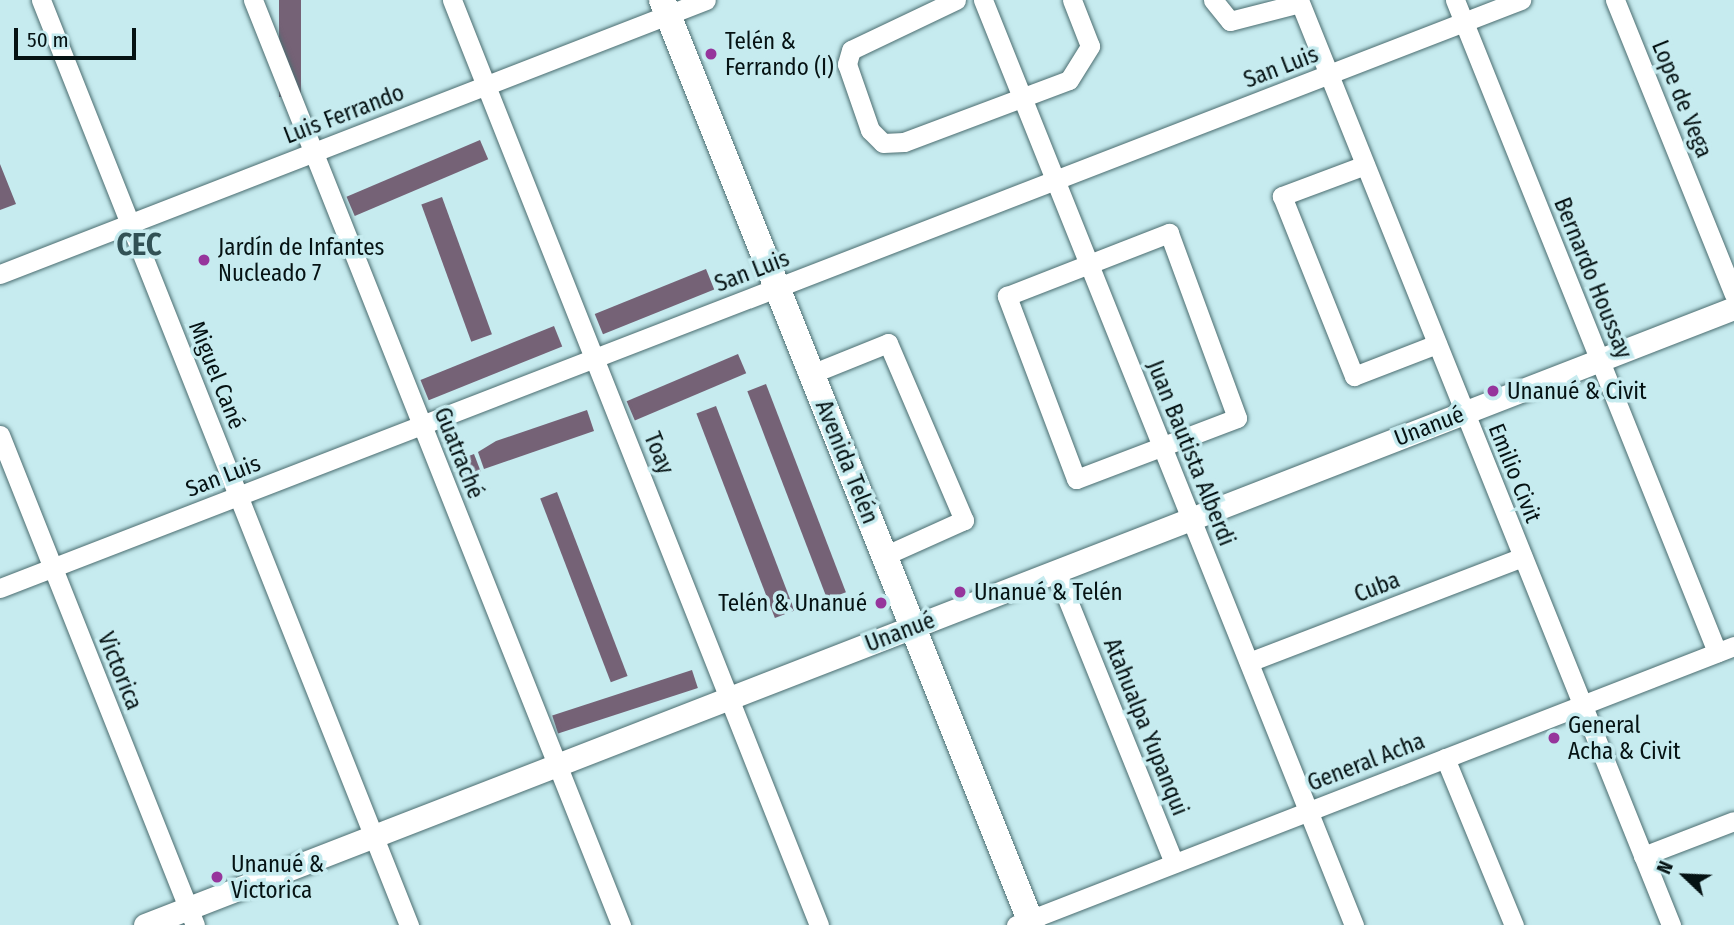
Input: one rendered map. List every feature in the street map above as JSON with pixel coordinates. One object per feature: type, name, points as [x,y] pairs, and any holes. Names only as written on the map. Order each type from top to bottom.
[{"type":"main road","name":"Avenida Telén","points":[[665,7],[913,627],[1026,923]]},
{"type":"street","name":"Miguel Cané","points":[[41,0],[409,925]]},
{"type":"street","name":"Guatraché","points":[[253,0],[621,925]]},
{"type":"street","name":"Toay","points":[[452,0],[819,925]]},
{"type":"street","name":"Luis Ferrando","points":[[0,274],[486,85],[665,7],[706,0]]},
{"type":"street","points":[[956,0],[851,50],[847,64],[870,130],[883,143],[904,142],[1069,80],[1082,66],[1090,46],[1072,0]]},
{"type":"street","name":"Juan Bautista Alberdi","points":[[983,0],[1354,925]]},
{"type":"street","points":[[1213,0],[1230,21],[1299,1]]},
{"type":"street","name":"Bernardo Houssay","points":[[1455,0],[1599,360],[1725,649]]},
{"type":"street","name":"San Luis","points":[[0,588],[1521,0]]},
{"type":"street","name":"Lope de Vega","points":[[1615,0],[1734,294]]},
{"type":"street","name":"Emilio Civit","points":[[1299,1],[1671,925]]},
{"type":"street","points":[[1365,165],[1282,197],[1354,376],[1437,344]]},
{"type":"street","points":[[1169,233],[1237,418],[1076,480],[1007,296],[1089,264],[1169,233]]},
{"type":"street","name":"Unanué","points":[[145,925],[192,917],[373,836],[1734,308]]},
{"type":"street","points":[[811,374],[888,343],[964,520],[884,556]]},
{"type":"street","name":"Victorica","points":[[0,435],[192,917]]},
{"type":"street","name":"Cuba","points":[[1248,662],[1523,557]]},
{"type":"street","name":"Atahualpa Yupanqui","points":[[1056,571],[1174,863]]},
{"type":"street","name":"General Acha","points":[[1026,923],[1725,649]]},
{"type":"street","points":[[1445,758],[1514,925]]},
{"type":"street","points":[[1643,856],[1734,821]]},
{"type":"building","points":[[279,0],[301,0],[301,97],[279,97]]},
{"type":"building","points":[[480,140],[488,159],[355,216],[347,197]]},
{"type":"building","points":[[0,164],[16,204],[0,210]]},
{"type":"building","points":[[442,197],[492,334],[471,342],[421,205]]},
{"type":"building","points":[[706,269],[714,289],[603,334],[595,314]]},
{"type":"building","points":[[554,326],[562,346],[429,400],[420,380]]},
{"type":"building","points":[[738,354],[746,373],[635,421],[627,401]]},
{"type":"building","points":[[766,384],[846,592],[827,599],[747,391]]},
{"type":"building","points":[[716,406],[794,610],[775,618],[696,414]]},
{"type":"building","points":[[587,410],[594,431],[484,469],[478,452],[496,441]]},
{"type":"building","points":[[474,454],[481,472],[460,480],[453,462]]},
{"type":"building","points":[[557,492],[628,676],[611,682],[540,498]]},
{"type":"building","points":[[692,670],[698,688],[558,733],[552,715]]},
{"type":"place","name":"Telén & Ferrando (I)","points":[[711,54]]},
{"type":"place","name":"Jardín de Infantes Nucleado 7","points":[[204,260]]},
{"type":"place","name":"Unanué & Civit","points":[[1493,391]]},
{"type":"place","name":"Unanué & Telén","points":[[960,592]]},
{"type":"place","name":"Telén & Unanué","points":[[881,603]]},
{"type":"place","name":"General Acha & Civit","points":[[1554,738]]},
{"type":"place","name":"Unanué & Victorica","points":[[217,877]]},
{"type":"district","name":"CEC","points":[[139,245]]}]
